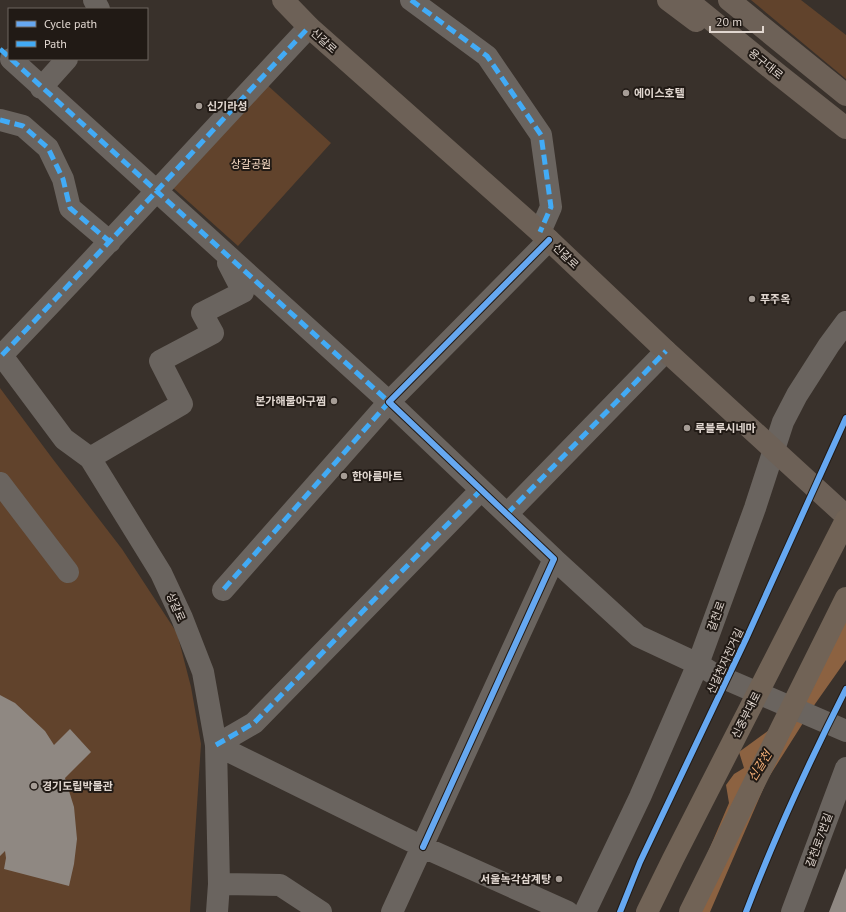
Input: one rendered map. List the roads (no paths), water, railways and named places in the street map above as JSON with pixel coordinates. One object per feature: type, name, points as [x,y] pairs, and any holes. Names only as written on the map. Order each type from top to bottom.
[{"type":"highway","name":"신중부대로","points":[[647,912],[672,858],[846,520]]},
{"type":"highway","points":[[690,912],[846,598]]},
{"type":"main road","name":"신갈로","points":[[283,0],[309,27],[545,236],[666,351],[846,516]]},
{"type":"main road","points":[[668,0],[722,40],[800,92]]},
{"type":"main road","name":"용구대로","points":[[687,0],[846,128]]},
{"type":"main road","points":[[729,0],[846,95]]},
{"type":"street","points":[[223,590],[388,402],[545,236],[551,207],[541,135],[487,56],[411,0]]},
{"type":"street","points":[[1,354],[110,242],[309,27]]},
{"type":"street","points":[[0,49],[8,56]]},
{"type":"street","points":[[12,60],[41,88],[388,402],[638,636],[706,669],[846,731]]},
{"type":"street","points":[[41,88],[66,60]]},
{"type":"street","points":[[0,120],[23,126],[48,148],[63,179],[70,208],[110,242]]},
{"type":"street","points":[[90,458],[182,404],[160,361],[213,334],[202,313],[243,292],[221,250]]},
{"type":"street","name":"갈천로","points":[[585,912],[640,797],[706,669],[755,508],[780,457],[783,422],[797,395],[829,345],[846,322]]},
{"type":"street","points":[[507,514],[666,351]]},
{"type":"street","name":"상갈로","points":[[1,354],[64,439],[90,458],[161,573],[182,618],[202,672],[216,745],[219,884],[217,912]]},
{"type":"street","points":[[0,483],[68,572]]},
{"type":"street","points":[[216,745],[254,724],[481,490]]},
{"type":"street","points":[[392,912],[554,559]]},
{"type":"street","points":[[216,745],[423,847],[568,912]]},
{"type":"street","name":"갈천로7번길","points":[[792,912],[846,768]]},
{"type":"street","points":[[628,854],[641,823],[640,797]]},
{"type":"street","points":[[219,884],[280,885],[321,912]]},
{"type":"water","name":"신갈천","points":[[846,607],[846,660],[815,704],[767,780],[710,912],[684,912],[729,803],[726,785],[734,774],[744,768],[739,752],[772,728]]},
{"type":"place","name":"에이스호텔","points":[[626,93]]},
{"type":"place","name":"신기라성","points":[[199,106]]},
{"type":"place","name":"푸주옥","points":[[752,299]]},
{"type":"place","name":"본가해물아구찜","points":[[334,401]]},
{"type":"place","name":"루블루시네마","points":[[687,428]]},
{"type":"place","name":"한아름마트","points":[[344,476]]},
{"type":"place","name":"경기도립박물관","points":[[34,786]]},
{"type":"place","name":"서울녹각삼계탕","points":[[559,879]]},
{"type":"park label","name":"상갈공원","points":[[251,164]]}]
